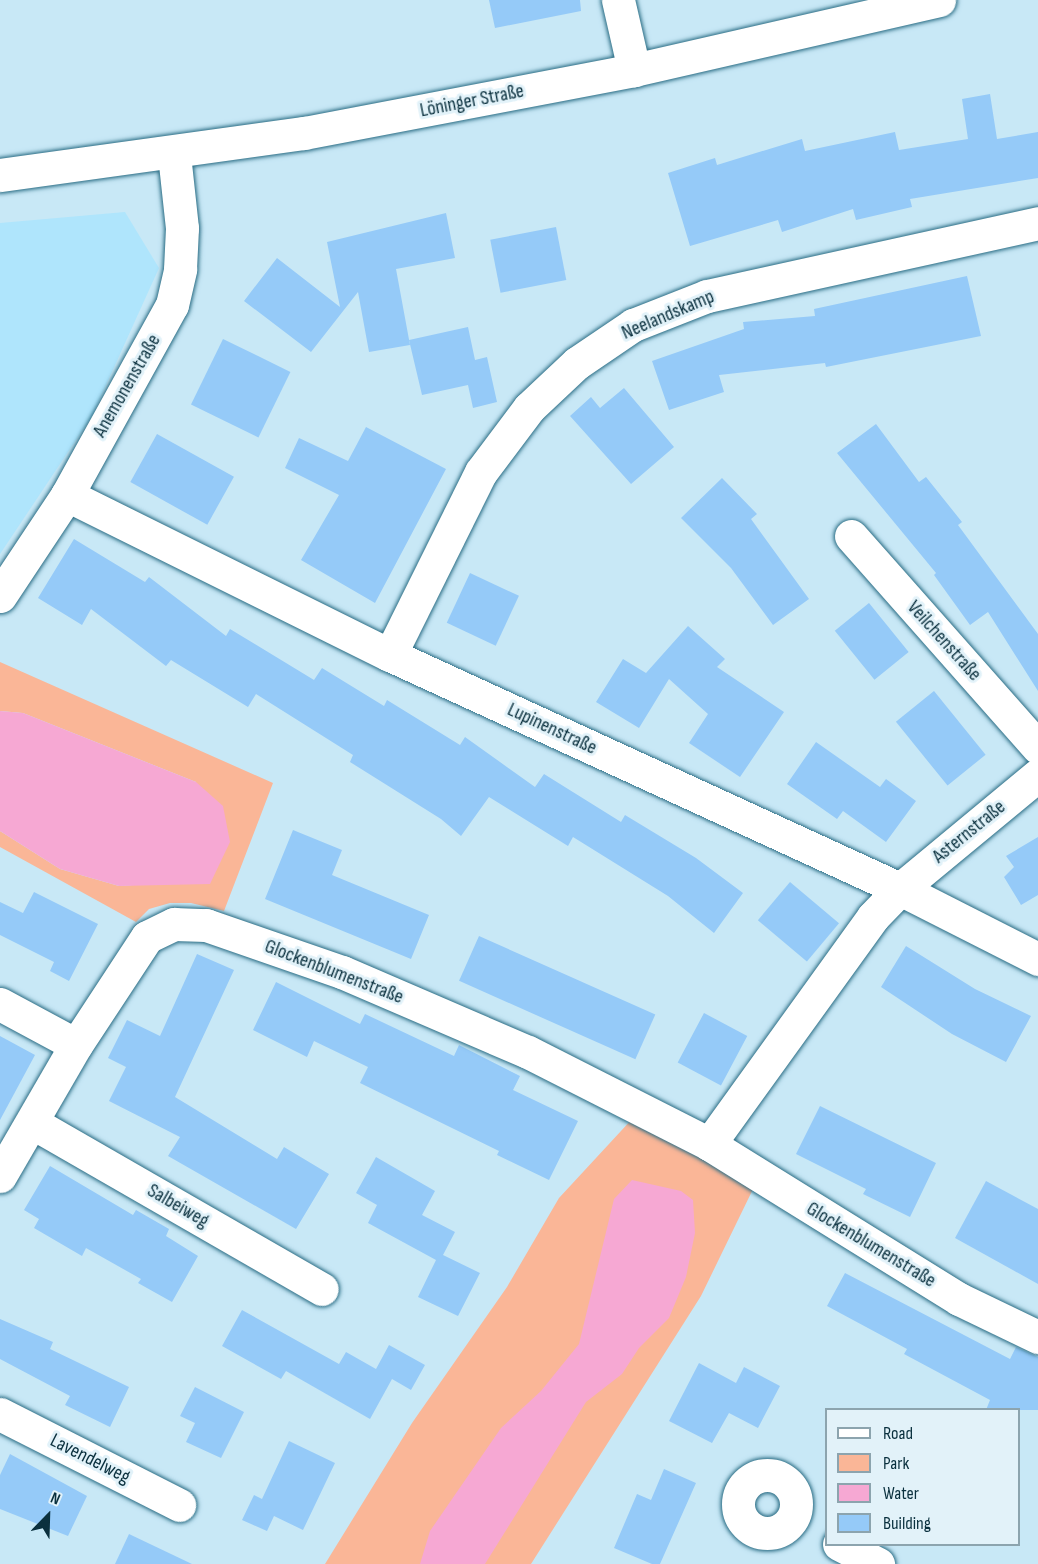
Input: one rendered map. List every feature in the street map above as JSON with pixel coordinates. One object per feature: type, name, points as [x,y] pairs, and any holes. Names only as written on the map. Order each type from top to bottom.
[{"type":"street","points":[[618,0],[633,70]]},
{"type":"street","name":"Löninger Straße","points":[[0,175],[174,154],[633,70],[939,0]]},
{"type":"street","name":"Anemonenstraße","points":[[0,596],[67,495],[172,305],[180,269],[182,228],[174,154]]},
{"type":"street","name":"Neelandskamp","points":[[390,656],[482,472],[528,408],[577,363],[633,325],[707,296],[1038,223]]},
{"type":"street","name":"Lupinenstraße","points":[[67,495],[390,656],[900,889],[1038,959]]},
{"type":"street","name":"Veilchenstraße","points":[[851,536],[1038,747]]},
{"type":"street","name":"Asternstraße","points":[[900,889],[1038,775]]},
{"type":"street","points":[[709,1144],[873,917],[900,889]]},
{"type":"street","name":"Glockenblumenstraße","points":[[0,1176],[33,1123],[76,1045],[147,937],[174,924],[206,924],[342,972],[517,1047],[709,1144],[959,1299],[1038,1337]]},
{"type":"street","points":[[0,1005],[76,1045]]},
{"type":"street","name":"Salbeiweg","points":[[33,1123],[322,1289]]},
{"type":"street","name":"Lavendelweg","points":[[0,1414],[179,1505]]},
{"type":"street","points":[[791,1521],[825,1538]]},
{"type":"street","points":[[841,1546],[878,1564]]},
{"type":"shaded area","points":[[125,212],[159,268],[92,416],[0,554],[0,223]]},
{"type":"green space","points":[[0,662],[273,783],[224,911],[191,903],[170,903],[149,909],[136,922],[0,847],[0,831],[60,869],[119,886],[161,883],[196,782],[23,713],[0,711]]},
{"type":"green space","points":[[633,1118],[755,1185],[701,1296],[531,1564],[325,1564],[412,1423],[507,1287],[559,1198]]},
{"type":"water","points":[[0,711],[23,713],[196,782],[223,806],[230,842],[210,884],[119,886],[60,869],[0,831]]},
{"type":"water","points":[[632,1180],[681,1191],[693,1200],[695,1233],[686,1277],[669,1318],[639,1348],[622,1374],[586,1402],[485,1564],[420,1564],[430,1531],[501,1428],[541,1391],[579,1344],[614,1199]]},
{"type":"building","points":[[489,0],[580,0],[581,11],[495,28]]},
{"type":"building","points":[[990,94],[997,139],[1038,132],[1038,178],[910,199],[912,207],[856,220],[853,209],[782,232],[778,220],[690,246],[668,173],[715,158],[717,165],[802,139],[805,151],[895,132],[899,150],[968,139],[962,99]]},
{"type":"building","points":[[446,213],[455,258],[396,269],[410,345],[369,352],[358,292],[311,352],[244,301],[277,258],[340,307],[327,242]]},
{"type":"building","points":[[556,227],[566,280],[501,293],[490,240]]},
{"type":"building","points":[[967,276],[981,336],[826,367],[825,363],[719,375],[724,392],[669,410],[652,361],[744,329],[743,322],[815,316],[814,309]]},
{"type":"building","points":[[468,327],[475,360],[487,357],[497,402],[473,408],[468,385],[422,395],[409,340]]},
{"type":"building","points":[[223,339],[290,372],[258,437],[191,405]]},
{"type":"building","points":[[624,388],[674,447],[631,484],[570,416],[591,397],[600,408]]},
{"type":"building","points":[[876,424],[919,482],[926,477],[962,522],[958,525],[1038,634],[1038,691],[988,612],[970,625],[934,575],[936,573],[837,453]]},
{"type":"building","points":[[366,427],[446,469],[375,603],[301,560],[339,495],[285,468],[299,438],[348,461]]},
{"type":"building","points":[[157,434],[234,477],[207,525],[130,482]]},
{"type":"building","points":[[722,478],[757,514],[751,519],[809,599],[773,625],[731,568],[681,518]]},
{"type":"building","points":[[74,539],[145,582],[149,577],[226,636],[230,629],[314,680],[322,668],[384,706],[387,700],[460,745],[465,737],[535,787],[544,774],[621,822],[625,815],[696,858],[743,893],[714,933],[668,896],[573,837],[568,846],[489,797],[461,836],[441,819],[350,762],[353,755],[256,694],[248,707],[171,660],[166,666],[91,609],[82,625],[38,598]]},
{"type":"building","points":[[470,573],[519,596],[496,646],[447,623]]},
{"type":"building","points":[[869,603],[909,652],[874,680],[835,631]]},
{"type":"building","points":[[688,626],[725,659],[717,667],[784,712],[740,777],[689,743],[708,714],[669,679],[639,728],[596,702],[623,659],[646,673]]},
{"type":"building","points":[[934,691],[986,755],[948,786],[896,722]]},
{"type":"building","points":[[816,742],[880,787],[886,779],[916,801],[886,842],[843,811],[837,819],[787,784]]},
{"type":"building","points":[[293,830],[342,850],[332,875],[429,915],[411,959],[265,899]]},
{"type":"building","points":[[1038,837],[1038,895],[1021,905],[1004,877],[1014,867],[1006,856]]},
{"type":"building","points":[[790,882],[839,923],[807,961],[758,920]]},
{"type":"building","points":[[34,892],[98,924],[69,981],[50,971],[54,962],[0,935],[0,902],[23,913]]},
{"type":"building","points":[[479,936],[655,1015],[635,1059],[459,981]]},
{"type":"building","points":[[906,946],[975,989],[1031,1016],[1006,1062],[952,1034],[881,987]]},
{"type":"building","points":[[197,954],[234,970],[175,1097],[277,1159],[284,1147],[329,1174],[296,1229],[168,1156],[180,1137],[109,1101],[126,1067],[108,1058],[127,1020],[160,1036]]},
{"type":"building","points":[[276,982],[360,1024],[365,1014],[454,1056],[459,1045],[520,1076],[513,1090],[578,1121],[549,1180],[497,1155],[499,1151],[360,1083],[368,1067],[314,1041],[307,1057],[253,1030]]},
{"type":"building","points":[[704,1013],[747,1036],[721,1085],[678,1062]]},
{"type":"building","points":[[0,1036],[35,1055],[0,1120]]},
{"type":"building","points":[[820,1106],[936,1163],[910,1217],[863,1194],[866,1189],[796,1154]]},
{"type":"building","points":[[376,1157],[435,1191],[422,1215],[455,1232],[443,1255],[480,1273],[458,1316],[418,1297],[436,1260],[368,1223],[377,1205],[356,1193]]},
{"type":"building","points":[[50,1166],[133,1215],[136,1210],[169,1229],[166,1236],[198,1256],[172,1302],[138,1283],[141,1279],[86,1248],[82,1256],[34,1228],[39,1219],[24,1210]]},
{"type":"building","points":[[986,1181],[1038,1209],[1038,1284],[955,1238]]},
{"type":"building","points":[[845,1273],[1010,1359],[1016,1347],[1038,1357],[1038,1410],[987,1408],[990,1400],[904,1354],[907,1349],[827,1306]]},
{"type":"building","points":[[242,1310],[339,1364],[346,1352],[376,1369],[389,1345],[425,1365],[411,1390],[392,1379],[370,1419],[286,1371],[281,1379],[222,1346]]},
{"type":"building","points":[[0,1319],[53,1342],[50,1349],[129,1387],[110,1427],[65,1405],[70,1396],[0,1359]]},
{"type":"building","points":[[699,1363],[736,1383],[744,1367],[780,1386],[758,1428],[729,1413],[712,1443],[669,1421]]},
{"type":"building","points":[[195,1387],[244,1412],[221,1458],[186,1442],[195,1423],[180,1416]]},
{"type":"building","points":[[289,1441],[335,1463],[303,1530],[274,1516],[267,1531],[242,1520],[254,1495],[262,1499]]},
{"type":"building","points":[[10,1454],[87,1496],[68,1536],[0,1509],[0,1475]]},
{"type":"building","points":[[664,1469],[696,1483],[660,1564],[652,1564],[614,1548],[637,1494],[651,1500]]},
{"type":"building","points":[[129,1534],[192,1564],[115,1564]]}]
